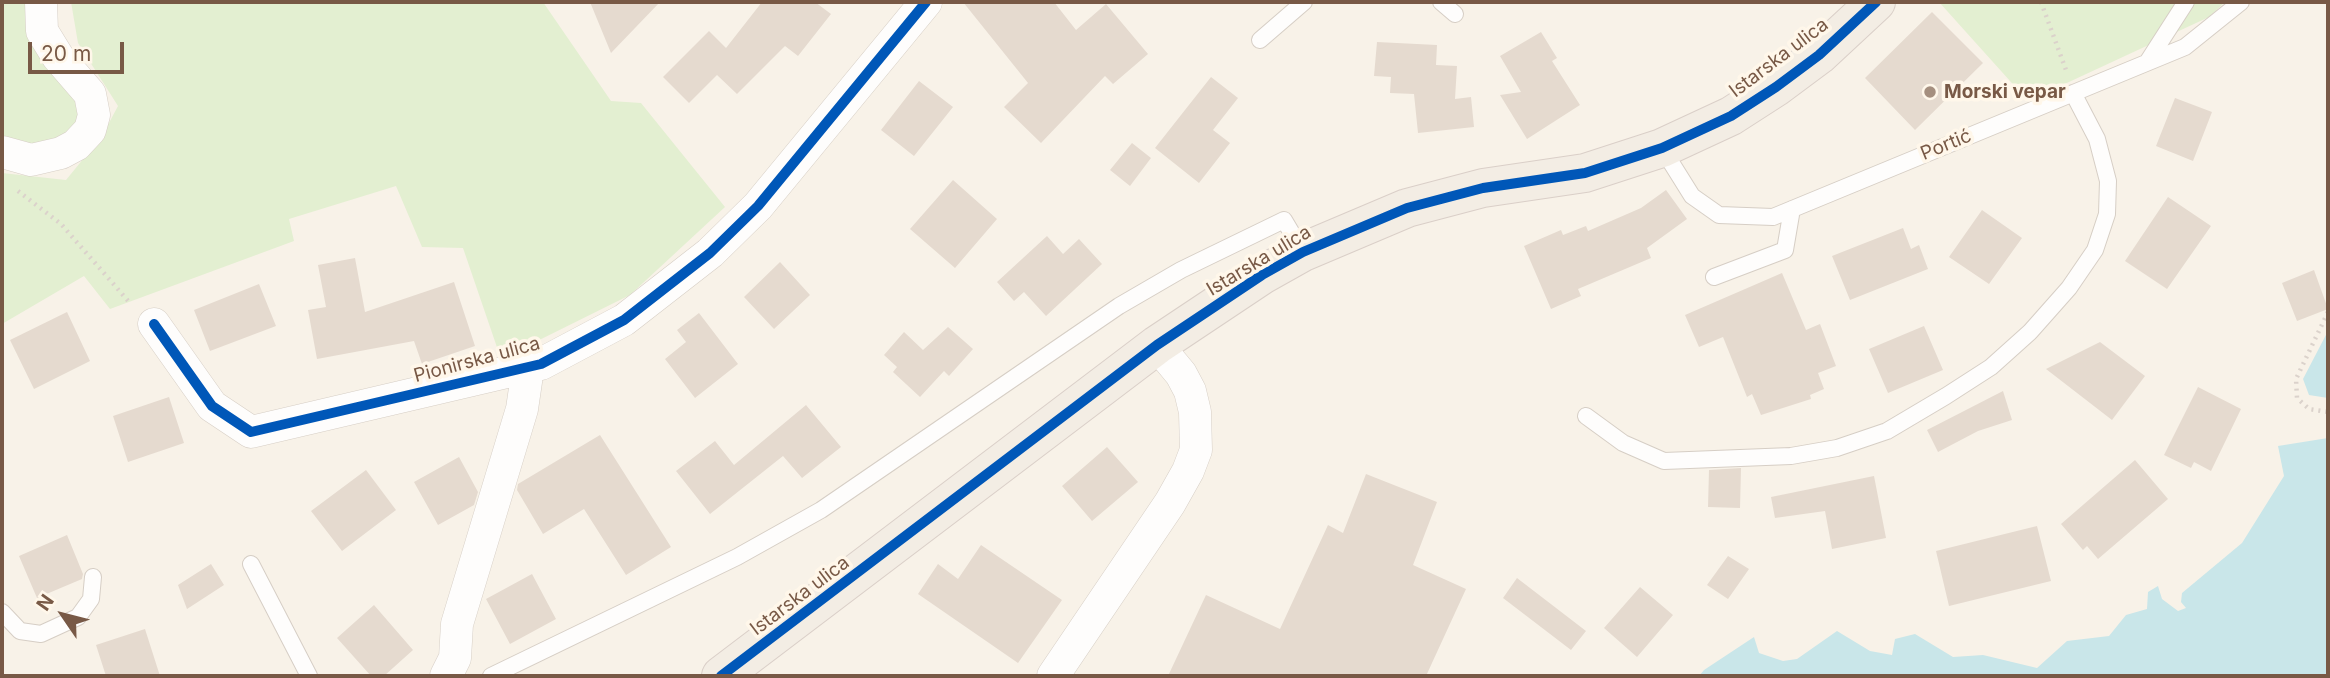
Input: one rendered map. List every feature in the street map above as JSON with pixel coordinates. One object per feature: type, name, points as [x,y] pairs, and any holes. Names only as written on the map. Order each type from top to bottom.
[{"type":"main road","name":"Istarska ulica","points":[[721,676],[1157,345],[1303,252],[1407,208],[1483,188],[1585,173],[1662,148],[1731,116],[1776,87],[1819,55],[1876,2]]},
{"type":"street","points":[[2,152],[31,160],[61,153],[76,145],[90,130],[94,115],[90,94],[58,57],[42,31],[41,2]]},
{"type":"street","name":"Pionirska ulica","points":[[154,324],[212,406],[251,432],[528,368],[624,320],[709,253],[758,206],[926,2]]},
{"type":"street","points":[[1054,676],[1170,503],[1196,450],[1195,412],[1190,391],[1181,374],[1157,345]]},
{"type":"street","points":[[446,676],[455,658],[457,624],[522,409],[528,368]]},
{"type":"lane","points":[[1260,40],[1304,2]]},
{"type":"lane","points":[[1441,2],[1455,14]]},
{"type":"lane","points":[[2148,61],[2186,2]]},
{"type":"lane","name":"Portić","points":[[1662,148],[1692,196],[1718,215],[1773,217],[2185,47],[2241,2]]},
{"type":"lane","points":[[1586,416],[1623,443],[1664,461],[1791,456],[1837,449],[1888,431],[1947,396],[1991,366],[2030,332],[2069,288],[2095,250],[2107,214],[2108,181],[2097,139],[2073,93]]},
{"type":"lane","points":[[1714,277],[1784,250],[1792,209]]},
{"type":"lane","name":"Istarska ulica","points":[[491,676],[737,557],[821,510],[1119,306],[1181,270],[1284,220],[1303,252]]},
{"type":"lane","points":[[251,564],[309,676]]},
{"type":"lane","points":[[2,612],[20,631],[41,634],[78,617],[91,599],[93,578]]},
{"type":"path","points":[[2041,2],[2073,93]]},
{"type":"path","points":[[11,185],[61,224],[128,302],[154,324]]},
{"type":"path","points":[[2328,312],[2296,379],[2297,398],[2309,409],[2328,412]]},
{"type":"green space","points":[[2,2],[35,2],[75,98],[84,128],[38,151],[2,141]]},
{"type":"green space","points":[[71,2],[543,2],[611,101],[641,103],[725,207],[630,295],[501,359],[463,248],[422,247],[396,186],[289,219],[294,241],[110,309],[84,276],[2,324],[2,173],[66,180],[102,136],[118,106],[78,43]]},
{"type":"green space","points":[[1939,2],[2225,2],[2209,17],[2028,101]]},
{"type":"water","points":[[2328,331],[2328,398],[2309,395],[2303,379]]},
{"type":"water","points":[[2328,438],[2328,676],[1699,676],[1754,637],[1759,653],[1783,661],[1797,659],[1837,631],[1870,651],[1892,655],[1895,639],[1915,634],[1953,657],[1983,655],[2037,668],[2067,641],[2109,636],[2126,615],[2147,609],[2148,592],[2158,586],[2162,599],[2178,611],[2186,608],[2181,602],[2182,593],[2242,543],[2284,476],[2278,446]]},
{"type":"building","points":[[590,2],[660,2],[611,53]]},
{"type":"building","points":[[762,2],[815,2],[831,14],[798,56],[785,46],[737,94],[717,75],[689,103],[663,77],[709,31],[726,48]]},
{"type":"building","points":[[963,2],[1054,2],[1076,30],[1106,4],[1148,54],[1113,84],[1105,76],[1041,143],[1004,107],[1028,83]]},
{"type":"building","points":[[1932,12],[1983,63],[1915,130],[1865,78]]},
{"type":"building","points":[[1541,32],[1557,58],[1552,61],[1580,105],[1527,139],[1500,95],[1521,92],[1500,56]]},
{"type":"building","points":[[1377,42],[1437,45],[1436,65],[1457,66],[1455,99],[1471,97],[1474,127],[1418,133],[1414,94],[1390,93],[1391,77],[1374,76]]},
{"type":"building","points":[[1211,77],[1238,98],[1213,130],[1230,143],[1199,183],[1155,148]]},
{"type":"building","points":[[919,81],[953,107],[914,156],[881,130]]},
{"type":"building","points":[[2175,98],[2212,112],[2193,161],[2156,146]]},
{"type":"building","points":[[1132,143],[1151,158],[1130,186],[1110,170]]},
{"type":"building","points":[[953,180],[997,219],[955,268],[910,229]]},
{"type":"building","points":[[1666,190],[1687,219],[1647,248],[1651,258],[1578,289],[1581,296],[1551,309],[1524,246],[1561,230],[1563,235],[1586,226],[1588,231],[1641,208]]},
{"type":"building","points":[[2168,197],[2211,226],[2167,289],[2125,261]]},
{"type":"building","points":[[1982,210],[2022,238],[1989,284],[1949,257]]},
{"type":"building","points":[[1903,228],[1911,249],[1919,245],[1928,269],[1850,300],[1832,256]]},
{"type":"building","points":[[1047,236],[1063,254],[1079,239],[1102,264],[1046,316],[1024,292],[1014,301],[997,282]]},
{"type":"building","points":[[355,258],[365,312],[454,282],[475,346],[422,364],[414,341],[317,359],[308,310],[326,307],[318,265]]},
{"type":"building","points":[[780,262],[810,295],[774,329],[744,297]]},
{"type":"building","points":[[2314,270],[2328,309],[2297,321],[2282,283]]},
{"type":"building","points":[[1782,273],[1806,330],[1820,324],[1836,366],[1818,373],[1824,389],[1810,395],[1811,399],[1761,415],[1752,394],[1747,397],[1723,337],[1699,347],[1685,315]]},
{"type":"building","points":[[259,284],[276,326],[210,351],[194,310]]},
{"type":"building","points":[[67,312],[90,361],[34,389],[10,340]]},
{"type":"building","points":[[699,313],[738,364],[695,398],[665,359],[686,342],[677,330]]},
{"type":"building","points":[[1924,326],[1943,370],[1888,393],[1869,349]]},
{"type":"building","points":[[948,327],[973,349],[949,376],[944,371],[920,397],[893,372],[897,367],[884,355],[904,332],[923,350]]},
{"type":"building","points":[[2100,342],[2145,376],[2112,420],[2046,369]]},
{"type":"building","points":[[2198,387],[2241,409],[2211,471],[2194,462],[2191,468],[2164,455]]},
{"type":"building","points":[[2003,391],[2012,420],[1978,431],[1938,452],[1927,430]]},
{"type":"building","points":[[169,397],[184,443],[128,462],[113,416]]},
{"type":"building","points":[[806,405],[841,447],[802,478],[783,456],[710,514],[676,471],[715,441],[734,465]]},
{"type":"building","points":[[600,435],[671,547],[626,575],[584,509],[543,534],[517,490],[518,484]]},
{"type":"building","points":[[1107,447],[1138,482],[1092,521],[1062,486]]},
{"type":"building","points":[[459,457],[478,492],[474,505],[438,525],[414,482]]},
{"type":"building","points":[[2135,460],[2168,499],[2098,559],[2087,546],[2083,550],[2061,524]]},
{"type":"building","points":[[1741,468],[1740,508],[1708,507],[1709,470]]},
{"type":"building","points":[[366,470],[396,510],[342,551],[311,511]]},
{"type":"building","points":[[1366,474],[1437,502],[1413,565],[1466,589],[1426,676],[1168,676],[1206,595],[1280,629],[1328,525],[1343,533]]},
{"type":"building","points":[[1874,476],[1886,538],[1832,549],[1825,511],[1775,518],[1771,497]]},
{"type":"building","points":[[2037,526],[2051,581],[1949,606],[1936,551]]},
{"type":"building","points":[[67,535],[83,574],[82,579],[37,598],[19,556]]},
{"type":"building","points":[[981,545],[1062,600],[1018,663],[918,594],[938,564],[958,579]]},
{"type":"building","points":[[1728,556],[1749,569],[1728,599],[1707,585]]},
{"type":"building","points":[[211,564],[224,585],[187,609],[178,585]]},
{"type":"building","points":[[532,574],[556,619],[510,644],[486,599]]},
{"type":"building","points":[[1517,578],[1586,631],[1571,650],[1503,598]]},
{"type":"building","points":[[1640,587],[1673,615],[1637,657],[1604,628]]},
{"type":"building","points":[[374,605],[413,650],[384,676],[371,676],[337,638]]},
{"type":"building","points":[[145,629],[160,676],[106,676],[96,645]]},
{"type":"cycle path","points":[[154,324],[212,406],[251,432],[541,364],[624,320],[710,253],[758,206],[926,2]]},
{"type":"cycle path","points":[[721,676],[1157,345],[1262,275],[1303,252],[1407,208],[1483,188],[1585,173],[1662,148],[1731,116],[1776,87],[1819,55],[1876,2]]},
{"type":"place","name":"Morski vepar","points":[[1930,92]]}]
